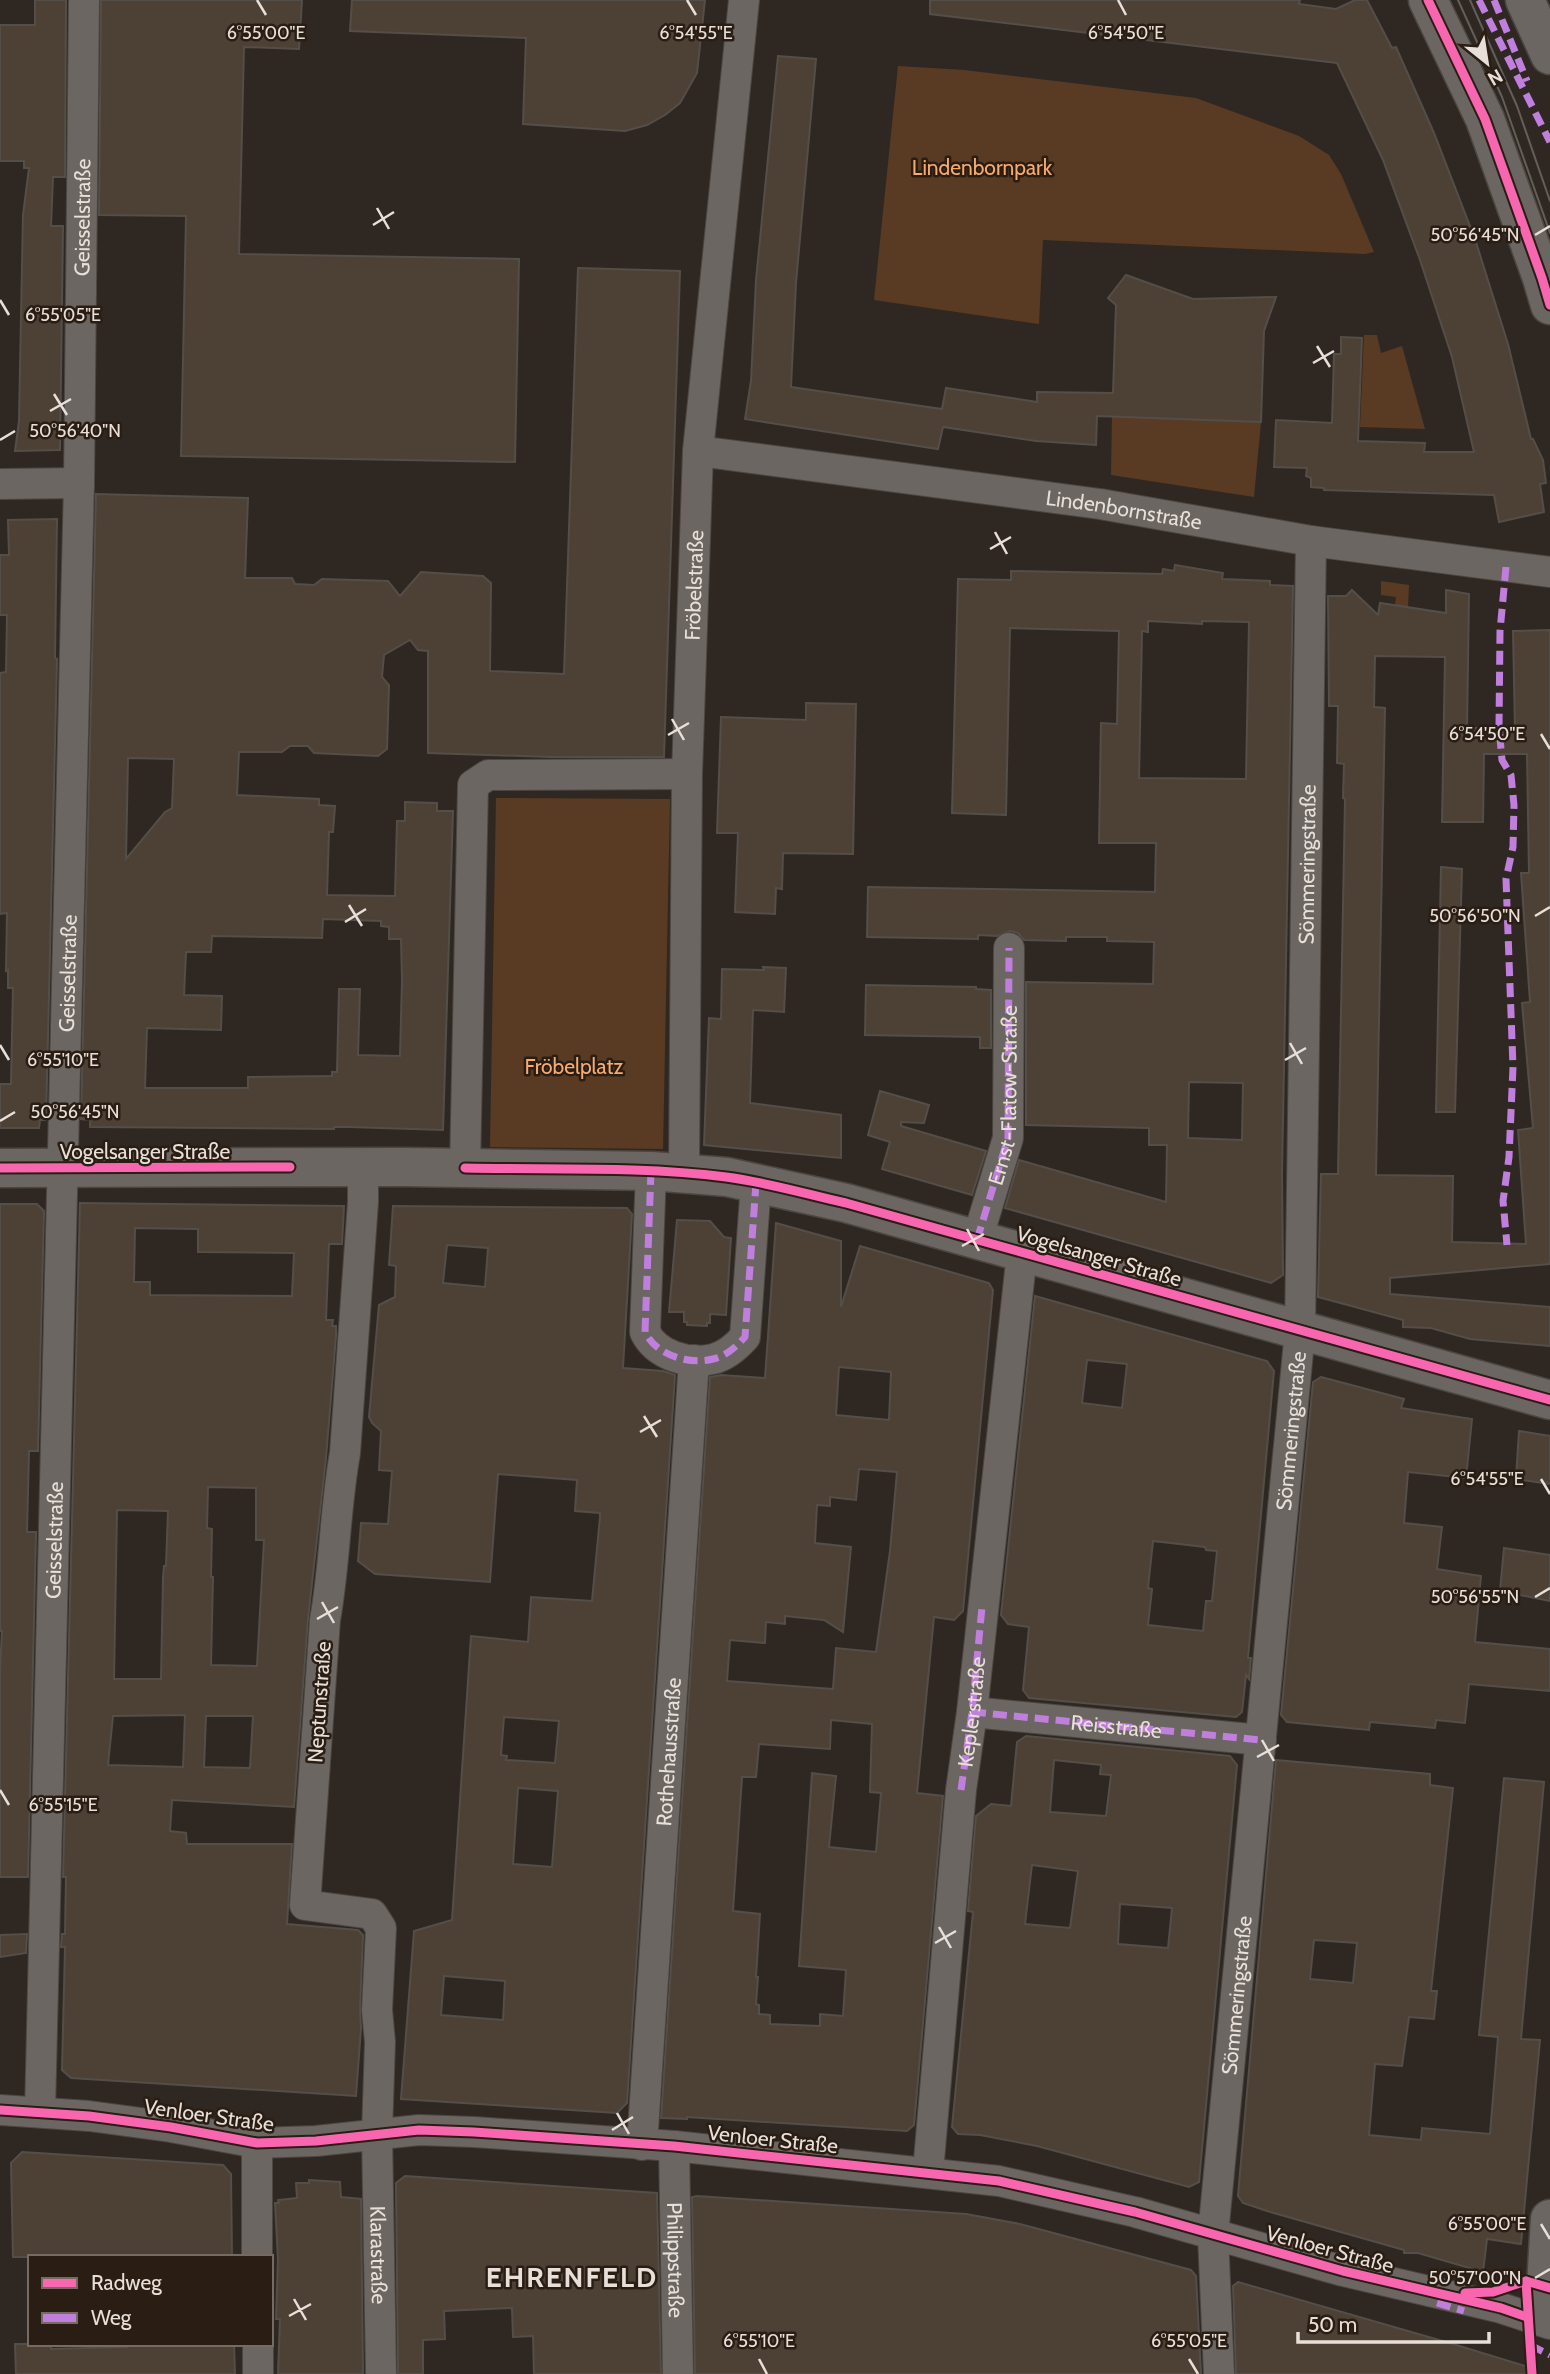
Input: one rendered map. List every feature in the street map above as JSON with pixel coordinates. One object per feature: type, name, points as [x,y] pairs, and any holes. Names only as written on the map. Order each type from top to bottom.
[{"type":"street","name":"Geisselstraße","points":[[40,2112],[79,483],[85,0]]},
{"type":"street","name":"Fröbelstraße","points":[[667,1172],[687,774],[698,452],[744,0]]},
{"type":"street","points":[[1429,0],[1485,119],[1550,305]]},
{"type":"street","points":[[1525,0],[1550,55]]},
{"type":"street","name":"Lindenbornstraße","points":[[698,452],[1100,504],[1311,541],[1550,572]]},
{"type":"street","points":[[0,484],[79,483]]},
{"type":"street","name":"Sömmeringstraße","points":[[1219,2374],[1213,2235],[1300,1331],[1311,541]]},
{"type":"street","points":[[465,1168],[473,785],[488,775],[687,774]]},
{"type":"street","name":"Ernst-Flatow-Straße","points":[[978,1240],[1008,1138],[1009,948]]},
{"type":"street","name":"Neptunstraße","points":[[363,1167],[363,1202],[345,1453],[325,1620],[305,1905],[372,1914],[382,1928],[377,2010],[380,2042],[377,2133]]},
{"type":"street","name":"Vogelsanger Straße","points":[[0,1168],[465,1168],[667,1172],[756,1182],[846,1203],[1550,1400]]},
{"type":"street","points":[[667,1172],[645,1332],[657,1349],[694,1360],[713,1359],[734,1349],[745,1337],[756,1182]]},
{"type":"street","name":"Keplerstraße","points":[[928,2172],[961,1790],[972,1712],[1022,1253]]},
{"type":"street","name":"Rothehausstraße","points":[[642,2145],[694,1360]]},
{"type":"street","name":"Reisstraße","points":[[972,1712],[1261,1740]]},
{"type":"street","name":"Venloer Straße","points":[[0,2110],[171,2127],[257,2143],[316,2141],[419,2130],[474,2132],[674,2146],[999,2181],[1067,2195],[1343,2272],[1501,2308],[1550,2324]]},
{"type":"street","name":"Klarastraße","points":[[377,2133],[381,2374]]},
{"type":"street","points":[[257,2143],[257,2255]]},
{"type":"street","name":"Philippstraße","points":[[674,2146],[678,2374]]},
{"type":"street","points":[[1550,2219],[1546,2286],[1550,2309]]},
{"type":"street","points":[[258,2346],[258,2374]]},
{"type":"green space","name":"Lindenbornpark","points":[[898,66],[964,70],[1196,98],[1299,136],[1329,155],[1341,174],[1374,252],[1365,254],[1043,240],[1039,324],[874,300]]},
{"type":"green space","points":[[1364,335],[1377,335],[1381,353],[1402,346],[1425,429],[1360,427]]},
{"type":"green space","points":[[1112,416],[1261,422],[1254,497],[1111,475]]},
{"type":"green space","points":[[1381,581],[1409,585],[1408,607],[1395,605],[1396,597],[1381,595]]},
{"type":"green space","name":"Fröbelplatz","points":[[496,798],[670,799],[663,1149],[490,1147]]},
{"type":"building","points":[[35,0],[66,0],[65,177],[53,177],[51,226],[63,226],[60,450],[15,451],[19,421],[23,215],[29,168],[24,168],[24,161],[0,161],[0,25],[35,25]]},
{"type":"building","points":[[101,0],[302,0],[299,49],[244,47],[239,254],[519,259],[515,462],[181,456],[186,216],[99,215]]},
{"type":"building","points":[[352,0],[705,0],[697,73],[680,103],[647,125],[625,131],[523,124],[526,38],[350,31]]},
{"type":"building","points":[[930,0],[1300,0],[1299,4],[1336,9],[1355,0],[1367,0],[1392,48],[1396,47],[1434,133],[1475,239],[1508,344],[1531,439],[1543,460],[1546,483],[1540,484],[1544,512],[1499,522],[1494,495],[1324,490],[1311,487],[1311,478],[1306,476],[1307,468],[1274,467],[1276,420],[1332,423],[1334,354],[1341,354],[1341,337],[1362,338],[1358,441],[1425,443],[1424,452],[1474,452],[1452,357],[1420,260],[1383,160],[1337,63],[930,14]]},
{"type":"building","points":[[778,56],[816,59],[796,283],[791,387],[942,409],[946,388],[1037,402],[1037,392],[1113,393],[1116,305],[1108,298],[1126,275],[1193,299],[1276,297],[1264,331],[1261,422],[1097,416],[1096,445],[1036,441],[943,427],[938,449],[745,419],[751,381],[756,280]]},
{"type":"building","points":[[578,268],[680,271],[664,757],[428,753],[428,651],[418,650],[410,640],[384,655],[382,677],[389,685],[387,749],[378,756],[314,753],[308,746],[290,746],[282,752],[239,752],[237,795],[319,799],[319,805],[335,806],[333,832],[329,832],[327,895],[395,896],[397,821],[405,821],[405,802],[437,803],[437,811],[453,811],[443,1130],[349,1127],[90,1127],[90,1120],[81,1119],[96,494],[248,498],[245,578],[292,578],[295,584],[314,585],[322,579],[388,581],[400,596],[421,572],[483,576],[491,583],[490,671],[564,674]],"holes":[[[128,758],[174,759],[172,808],[165,812],[126,859]],[[323,919],[381,921],[381,926],[389,927],[389,939],[401,939],[400,1056],[358,1055],[360,989],[339,989],[337,1072],[332,1072],[332,1076],[248,1077],[248,1088],[145,1088],[147,1028],[221,1030],[222,996],[184,995],[186,952],[211,952],[212,936],[322,938]]]},
{"type":"building","points":[[57,519],[57,659],[46,1120],[40,1120],[39,1128],[0,1128],[0,1084],[11,1084],[13,988],[8,988],[8,970],[6,971],[7,913],[0,914],[0,673],[6,672],[7,615],[0,615],[0,555],[9,555],[8,520]]},
{"type":"building","points":[[1175,565],[1223,573],[1222,579],[1270,581],[1270,585],[1293,586],[1282,1173],[1283,1275],[1271,1283],[1005,1208],[1019,1160],[1166,1202],[1167,1145],[1149,1145],[1149,1128],[1026,1125],[1026,982],[1153,984],[1154,942],[1107,941],[1107,937],[1066,937],[1066,941],[1024,940],[1018,933],[1010,931],[997,936],[978,935],[978,939],[867,937],[868,887],[1155,892],[1156,843],[1099,843],[1101,723],[1117,724],[1119,631],[1010,628],[1006,815],[952,813],[958,579],[1011,580],[1011,571],[1162,574],[1163,569],[1174,571]],"holes":[[[1148,621],[1202,624],[1202,621],[1249,622],[1246,779],[1139,778],[1142,631],[1148,632]],[[1189,1082],[1243,1083],[1242,1140],[1188,1138]]]},
{"type":"building","points":[[1352,590],[1378,615],[1380,603],[1446,613],[1446,590],[1469,594],[1467,728],[1515,728],[1513,631],[1550,630],[1550,1264],[1390,1278],[1390,1294],[1550,1307],[1550,1346],[1470,1339],[1431,1328],[1403,1327],[1403,1320],[1318,1297],[1321,1174],[1338,1174],[1345,799],[1344,764],[1337,763],[1338,706],[1329,706],[1328,596],[1346,596]],"holes":[[[1375,656],[1445,657],[1442,822],[1483,822],[1484,754],[1527,754],[1529,873],[1521,873],[1530,1002],[1522,1003],[1533,1128],[1518,1130],[1526,1244],[1452,1242],[1453,1176],[1376,1175],[1385,708],[1374,707]]]},
{"type":"building","points":[[806,703],[856,704],[853,854],[783,853],[782,889],[776,888],[775,914],[735,912],[738,833],[717,833],[721,717],[806,720]]},
{"type":"building","points":[[1441,867],[1462,869],[1455,1112],[1436,1112]]},
{"type":"building","points":[[763,967],[786,968],[784,1012],[753,1010],[750,1103],[841,1115],[841,1158],[704,1145],[709,1018],[721,1019],[722,969],[764,970]]},
{"type":"building","points":[[866,985],[976,987],[991,990],[991,1048],[980,1048],[980,1037],[865,1035]]},
{"type":"building","points":[[880,1091],[929,1105],[924,1123],[901,1122],[901,1126],[986,1151],[972,1195],[882,1169],[890,1142],[868,1135]]},
{"type":"building","points":[[80,1203],[344,1206],[342,1244],[329,1244],[326,1320],[333,1320],[336,1336],[308,1619],[294,1807],[172,1800],[170,1831],[186,1833],[187,1844],[292,1844],[287,1924],[358,1930],[363,1935],[356,2096],[71,2078],[62,2070],[65,1947],[61,1947],[62,1934],[65,1934],[66,1877],[63,1877]],"holes":[[[135,1228],[198,1229],[198,1252],[294,1253],[292,1296],[150,1295],[150,1282],[134,1282]],[[208,1487],[256,1488],[256,1540],[264,1540],[257,1666],[211,1665],[212,1529],[207,1528]],[[117,1510],[168,1511],[163,1578],[161,1679],[114,1679]],[[185,1715],[183,1767],[108,1765],[113,1716]],[[206,1716],[253,1716],[250,1768],[204,1767]]]},
{"type":"building","points":[[0,1204],[37,1204],[44,1211],[38,1451],[29,1451],[27,1532],[36,1532],[28,1877],[0,1877]]},
{"type":"building","points":[[393,1206],[627,1208],[632,1214],[623,1368],[663,1371],[675,1375],[627,2103],[617,2113],[401,2099],[414,1931],[452,1920],[471,1636],[528,1642],[531,1597],[592,1601],[600,1513],[575,1511],[577,1480],[498,1474],[490,1582],[375,1574],[358,1561],[361,1523],[388,1524],[392,1471],[379,1470],[381,1431],[369,1417],[379,1305],[395,1297],[396,1266],[389,1265]],"holes":[[[447,1245],[488,1248],[485,1287],[443,1283]],[[504,1717],[559,1721],[555,1763],[506,1760],[507,1756],[501,1755]],[[518,1788],[558,1791],[552,1867],[513,1864]],[[444,1976],[505,1981],[503,2020],[441,2015]]]},
{"type":"building","points":[[677,1220],[710,1221],[724,1237],[731,1238],[726,1315],[710,1314],[710,1323],[707,1323],[707,1326],[687,1325],[687,1322],[684,1322],[684,1312],[669,1312]]},
{"type":"building","points":[[776,1223],[841,1241],[841,1307],[860,1246],[989,1283],[993,1290],[963,1611],[954,1620],[934,1617],[917,1793],[943,1796],[914,2125],[907,2131],[687,2117],[661,2118],[710,1377],[721,1375],[765,1378]],"holes":[[[839,1367],[891,1372],[889,1420],[836,1415]],[[859,1469],[897,1472],[890,1551],[876,1652],[836,1648],[833,1689],[727,1681],[730,1640],[765,1643],[766,1622],[785,1624],[785,1616],[824,1620],[843,1632],[851,1547],[815,1543],[817,1505],[830,1506],[830,1497],[856,1500]],[[831,1720],[872,1724],[870,1792],[881,1793],[876,1852],[829,1847],[836,1776],[812,1773],[799,1966],[846,1970],[843,2016],[820,2014],[820,2026],[770,2024],[770,2015],[759,2014],[759,2005],[756,2004],[760,1914],[733,1911],[742,1777],[756,1777],[759,1744],[830,1749]]]},
{"type":"building","points":[[1035,1296],[1267,1361],[1274,1371],[1248,1658],[1251,1658],[1249,1679],[1246,1675],[1242,1712],[1236,1717],[1029,1698],[1023,1690],[1029,1627],[1008,1624],[1001,1615]],"holes":[[[1087,1360],[1127,1364],[1122,1408],[1082,1403]],[[1153,1541],[1217,1551],[1212,1601],[1206,1601],[1203,1631],[1148,1625],[1152,1589],[1148,1588]]]},
{"type":"building","points":[[1321,1377],[1404,1399],[1401,1408],[1472,1419],[1466,1478],[1408,1472],[1404,1523],[1442,1527],[1437,1569],[1481,1576],[1475,1642],[1550,1649],[1550,1691],[1469,1684],[1465,1723],[1436,1720],[1435,1728],[1370,1722],[1369,1730],[1287,1722],[1281,1715],[1313,1382]]},
{"type":"building","points":[[1519,1431],[1550,1436],[1550,1484],[1516,1479]]},
{"type":"building","points":[[1504,1548],[1550,1555],[1550,1601],[1500,1591]]},
{"type":"building","points":[[1026,1736],[1230,1756],[1237,1765],[1199,2182],[1189,2187],[1037,2146],[980,2135],[958,2134],[952,2127],[973,1912],[968,1911],[976,1816],[991,1804],[1011,1806],[1017,1742]],"holes":[[[1054,1760],[1101,1765],[1100,1774],[1111,1775],[1106,1816],[1050,1812]],[[1032,1865],[1078,1871],[1070,1928],[1025,1924]],[[1120,1904],[1172,1908],[1168,1948],[1118,1944]]]},
{"type":"building","points":[[1276,1760],[1430,1774],[1430,1785],[1453,1788],[1431,1991],[1437,1991],[1434,2019],[1409,2017],[1402,2066],[1375,2064],[1369,2135],[1421,2140],[1422,2128],[1490,2134],[1498,2037],[1479,2035],[1504,1778],[1544,1782],[1521,2039],[1540,2040],[1521,2244],[1487,2239],[1483,2272],[1418,2253],[1404,2253],[1404,2250],[1267,2211],[1243,2203],[1238,2196]],"holes":[[[1314,1940],[1357,1943],[1353,1983],[1310,1979]]]},
{"type":"building","points":[[27,1934],[26,1953],[0,1957],[0,1935]]},
{"type":"building","points":[[22,2152],[223,2165],[231,2174],[232,2255],[13,2257],[11,2163]]},
{"type":"building","points":[[405,2176],[657,2193],[661,2374],[534,2374],[533,2336],[513,2337],[512,2308],[444,2311],[445,2339],[423,2340],[423,2374],[398,2374],[396,2183]]},
{"type":"building","points":[[309,2180],[340,2182],[341,2197],[361,2199],[363,2374],[278,2374],[280,2319],[276,2319],[278,2259],[275,2203],[279,2203],[278,2200],[297,2198],[296,2183],[309,2183]]},
{"type":"building","points":[[692,2197],[966,2214],[1020,2224],[1191,2270],[1196,2276],[1201,2374],[695,2374]]},
{"type":"building","points":[[1238,2282],[1535,2369],[1535,2374],[1236,2374],[1233,2286]]},
{"type":"building","points":[[15,2344],[51,2346],[51,2349],[234,2346],[235,2374],[16,2374]]},
{"type":"tram line","points":[[1458,0],[1502,97],[1550,233]]},
{"type":"tram line","points":[[1470,0],[1517,106],[1550,201]]},
{"type":"marked path","points":[[1479,0],[1550,142]]},
{"type":"marked path","points":[[1494,0],[1527,81]]},
{"type":"marked path","points":[[1506,567],[1500,631],[1499,727],[1502,760],[1511,775],[1514,805],[1513,847],[1506,879],[1513,1067],[1509,1157],[1503,1201],[1507,1245]]},
{"type":"marked path","points":[[977,1240],[1008,1138],[1009,948]]},
{"type":"marked path","points":[[651,1171],[645,1332],[650,1340],[665,1352],[693,1361],[722,1356],[745,1337],[756,1183]]},
{"type":"marked path","points":[[961,1790],[982,1607]]},
{"type":"marked path","points":[[972,1712],[1261,1740]]},
{"type":"marked path","points":[[1437,2303],[1464,2311]]},
{"type":"marked path","points":[[1530,2345],[1550,2355]]},
{"type":"cycle path","points":[[1428,0],[1485,119],[1550,305]]},
{"type":"cycle path","points":[[0,1168],[290,1167]]},
{"type":"cycle path","points":[[465,1168],[661,1171],[726,1177],[771,1185],[846,1203],[1550,1400]]},
{"type":"cycle path","points":[[0,2110],[89,2116],[171,2127],[257,2143],[316,2141],[419,2130],[474,2132],[674,2146],[999,2181],[1135,2212],[1343,2271],[1501,2308],[1527,2317]]},
{"type":"cycle path","points":[[1526,2281],[1532,2374]]},
{"type":"cycle path","points":[[1465,2293],[1493,2292],[1526,2281],[1550,2288]]},
{"type":"district","name":"EHRENFELD","points":[[572,2277]]}]
